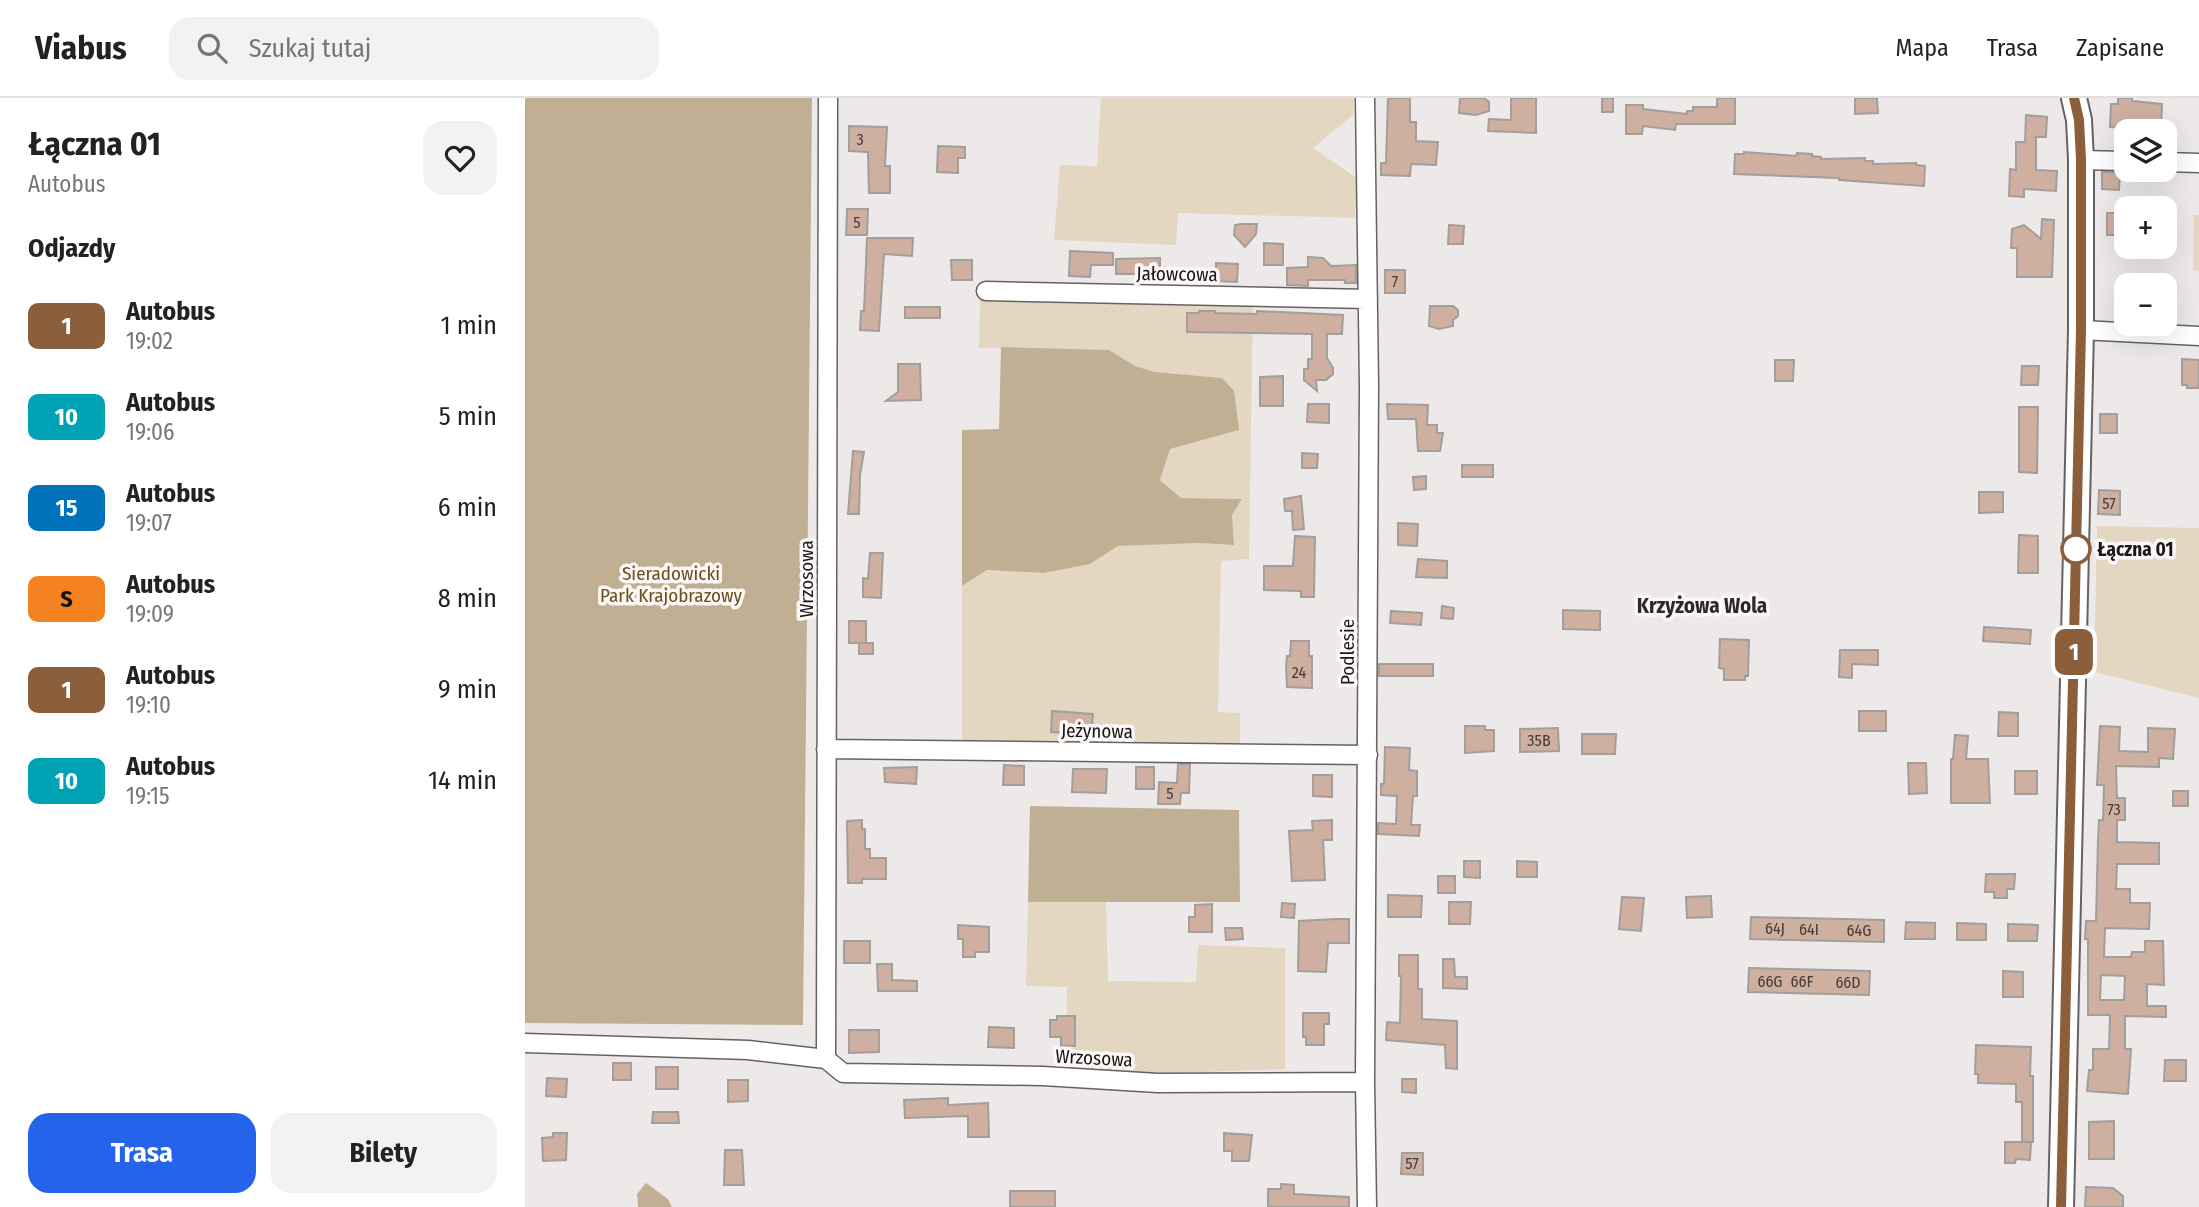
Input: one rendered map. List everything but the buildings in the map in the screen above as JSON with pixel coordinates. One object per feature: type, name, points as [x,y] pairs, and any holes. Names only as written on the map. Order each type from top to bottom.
[{"type":"street","name":"Wrzosowa","points":[[826,1059],[828,98]]},
{"type":"street","name":"Podlesie","points":[[1365,98],[1368,299],[1365,1082],[1367,1207]]},
{"type":"street","points":[[2061,1207],[2081,330],[2081,160],[2079,120],[2074,98]]},
{"type":"street","points":[[2081,160],[2114,161]]},
{"type":"street","points":[[2177,162],[2199,163]]},
{"type":"street","name":"Jałowcowa","points":[[986,291],[1368,299]]},
{"type":"street","points":[[2081,330],[2199,336]]},
{"type":"street","name":"Jeżynowa","points":[[826,749],[1368,755]]},
{"type":"street","name":"Wrzosowa","points":[[525,1043],[748,1050],[826,1059],[843,1073],[1043,1076],[1159,1083],[1365,1082]]},
{"type":"shaded area","points":[[1101,98],[1354,98],[1353,115],[1313,148],[1357,178],[1355,218],[1178,213],[1176,245],[1054,240],[1060,165],[1097,166]]},
{"type":"shaded area","points":[[2194,215],[2199,215],[2199,272],[2193,270]]},
{"type":"shaded area","points":[[980,299],[1253,301],[1249,559],[1221,561],[1218,712],[1240,713],[1240,749],[962,741],[962,586],[987,570],[1044,573],[1090,564],[1118,546],[1200,543],[1234,545],[1232,515],[1242,499],[1181,498],[1160,480],[1170,449],[1238,430],[1222,378],[1155,372],[1135,366],[1109,350],[979,348]]},
{"type":"shaded area","points":[[2097,526],[2199,528],[2199,698],[2094,672]]},
{"type":"shaded area","points":[[1106,900],[1108,981],[1196,982],[1198,945],[1285,948],[1285,1069],[1147,1074],[1066,1071],[1067,987],[1026,986],[1028,902]]},
{"type":"green space","name":"Sieradowicki Park Krajobrazowy","points":[[525,98],[812,98],[803,1025],[525,1023]]},
{"type":"green space","points":[[1001,347],[1109,350],[1135,366],[1155,372],[1222,378],[1234,391],[1239,430],[1170,449],[1160,480],[1181,498],[1242,499],[1232,515],[1234,545],[1200,543],[1118,546],[1090,564],[1044,573],[987,570],[962,586],[962,430],[999,429]]},
{"type":"green space","points":[[1030,806],[1239,810],[1240,902],[1028,902]]},
{"type":"green space","points":[[646,1183],[668,1199],[672,1207],[638,1207],[637,1194]]},
{"type":"bus line","name":"1","points":[[2061,1207],[2081,330],[2081,160],[2079,120],[2074,98]]},
{"type":"place","name":"Łączna 01","points":[[2076,549]]},
{"type":"district","name":"Krzyżowa Wola","points":[[1702,606]]}]
